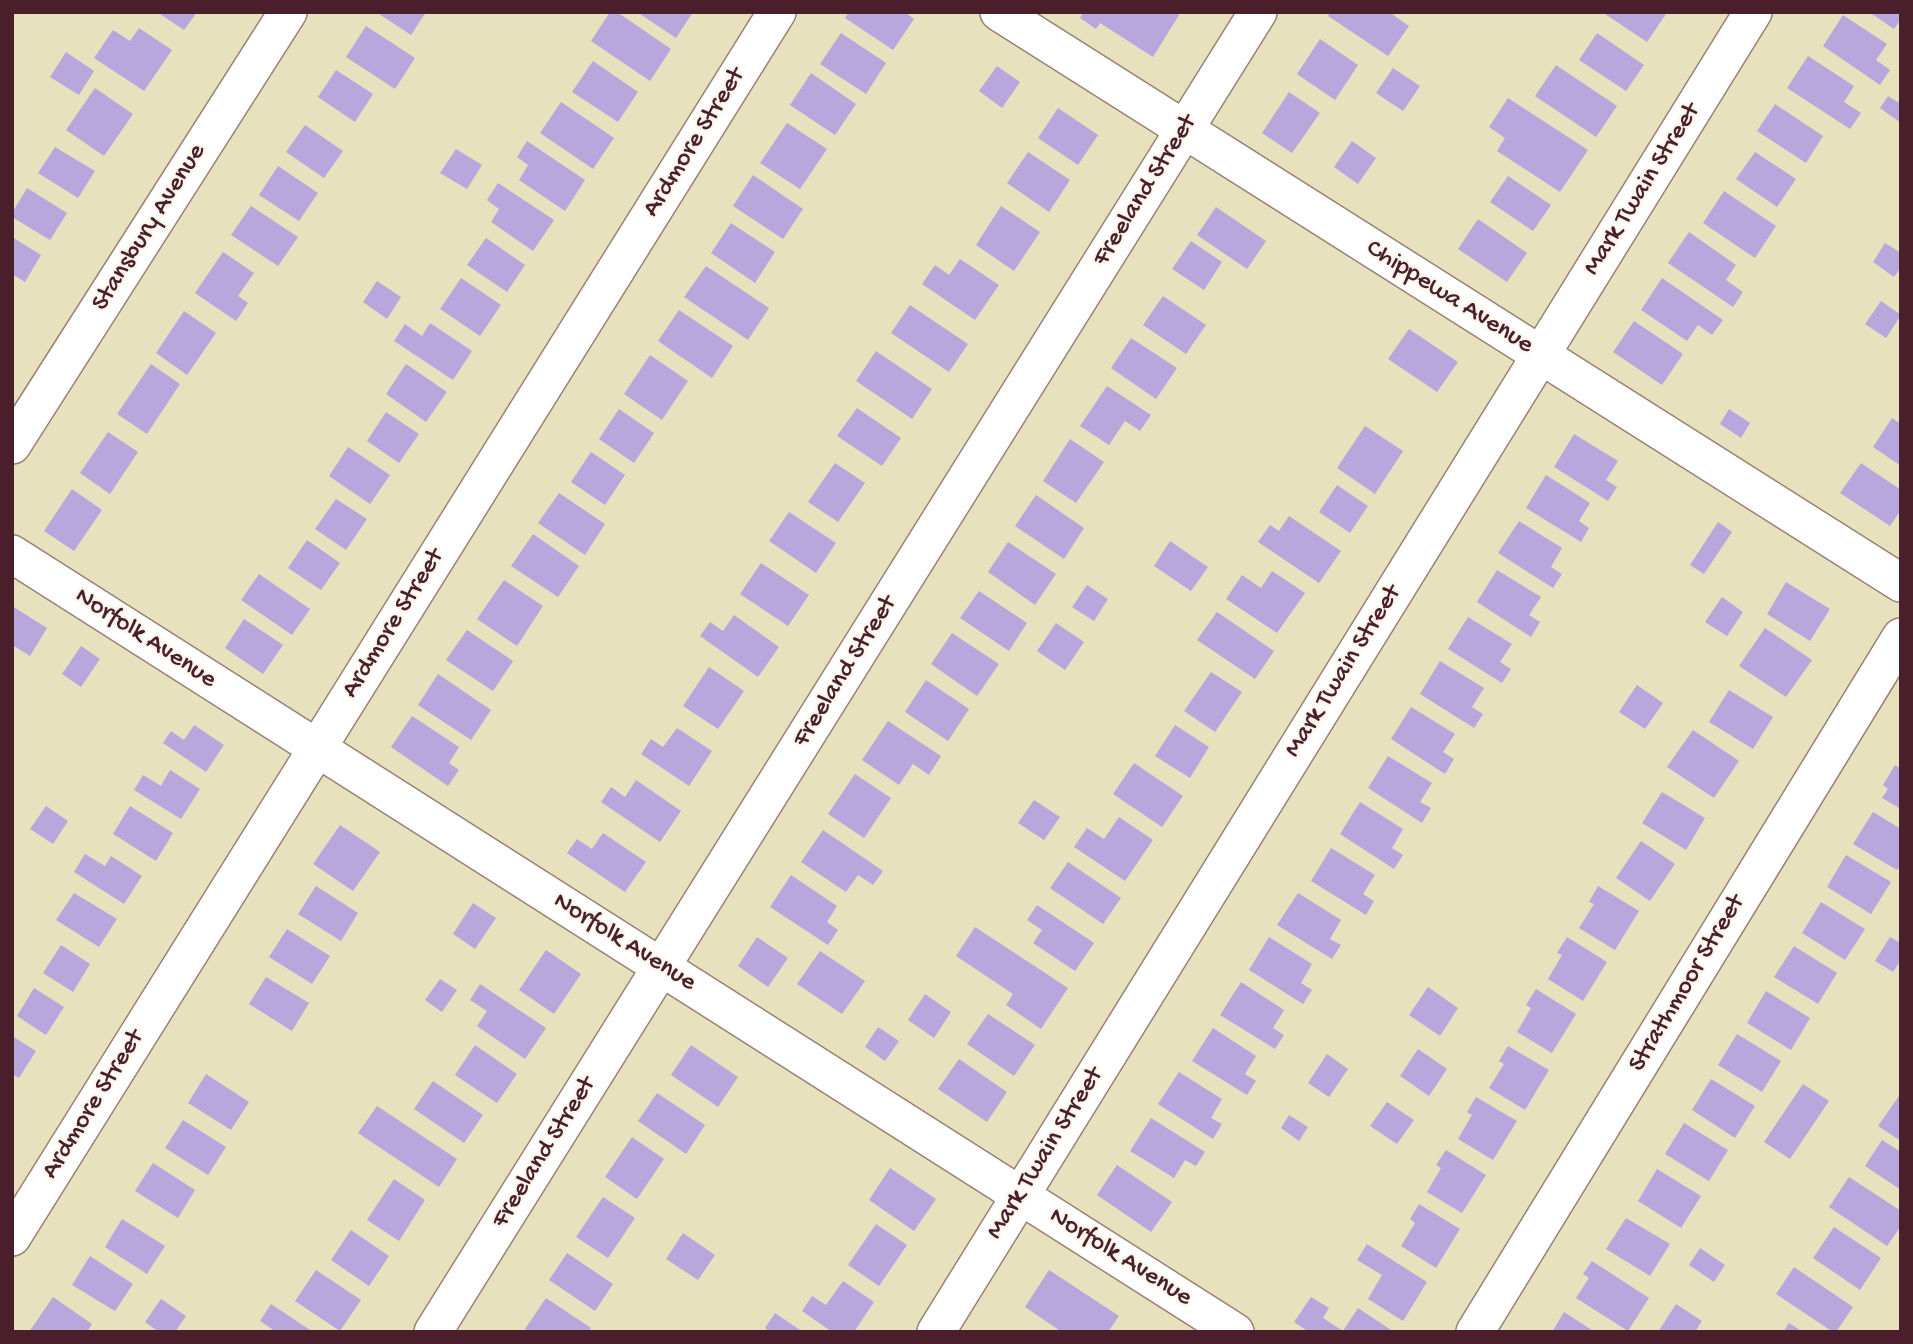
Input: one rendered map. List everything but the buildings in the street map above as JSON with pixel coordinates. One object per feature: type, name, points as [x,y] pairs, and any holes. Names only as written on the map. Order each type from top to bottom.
[{"type":"street","name":"Stansbury Avenue","points":[[12,445],[288,12]]},
{"type":"street","name":"Ardmore Street","points":[[12,1237],[777,12]]},
{"type":"street","name":"Chippewa Avenue","points":[[999,12],[1901,583]]},
{"type":"street","name":"Freeland Street","points":[[433,1332],[1258,12]]},
{"type":"street","name":"Mark Twain Street","points":[[936,1332],[1753,12]]},
{"type":"street","name":"Norfolk Avenue","points":[[12,554],[1236,1332]]},
{"type":"street","name":"Strathmoor Street","points":[[1475,1332],[1901,637]]}]
